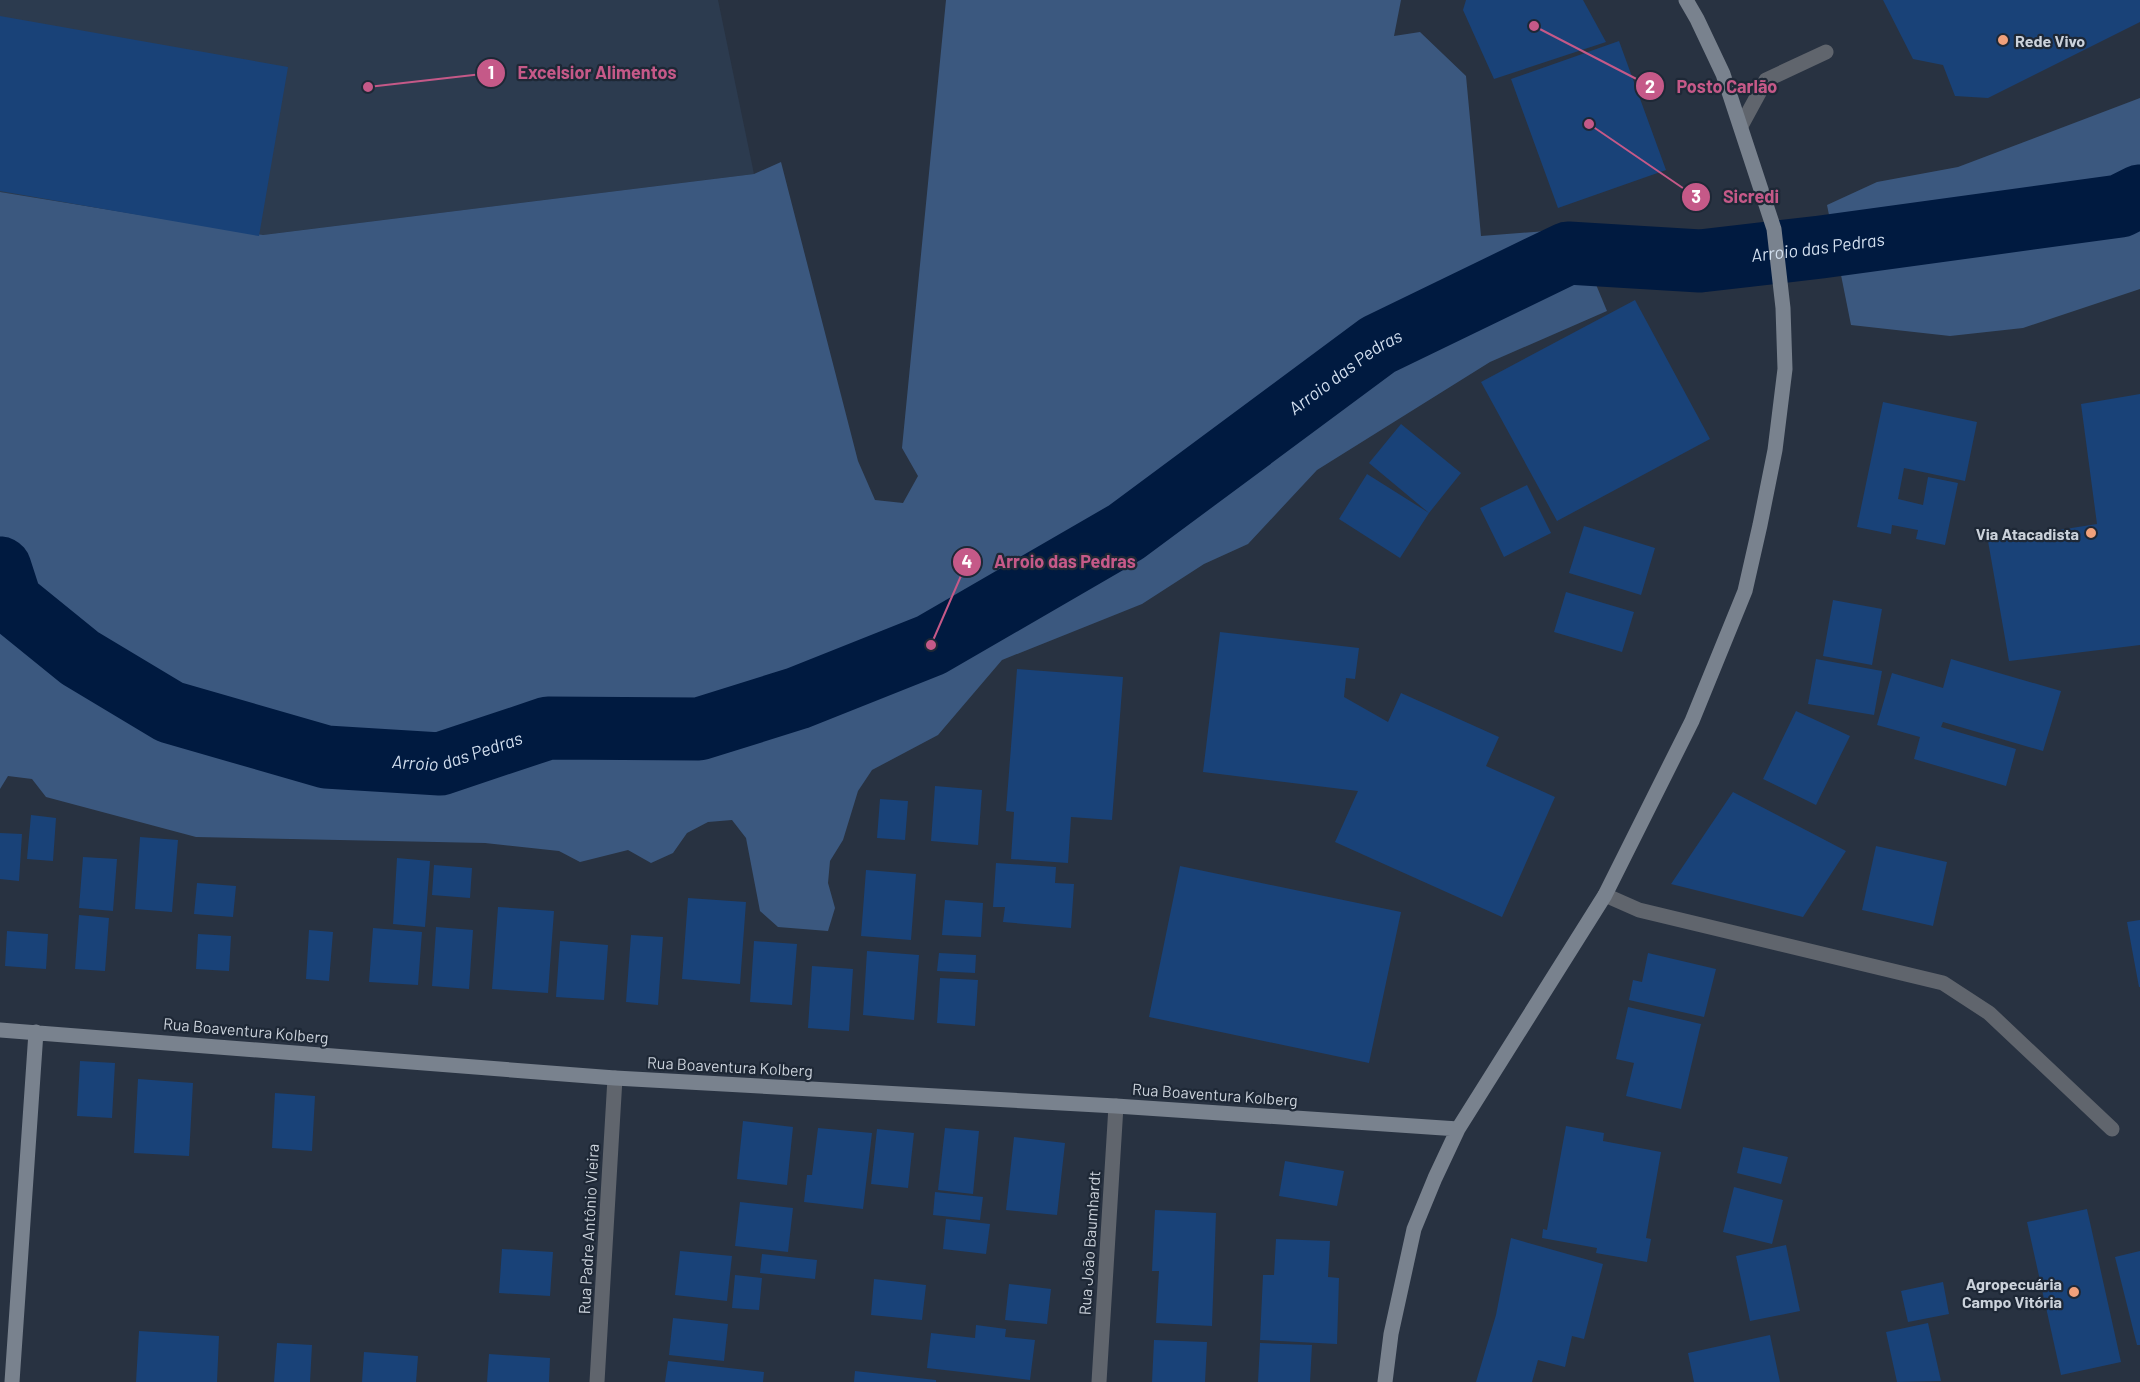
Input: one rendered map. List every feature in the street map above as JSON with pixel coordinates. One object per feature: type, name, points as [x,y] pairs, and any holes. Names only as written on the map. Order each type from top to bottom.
[{"type":"street","points":[[1385,1382],[1391,1334],[1414,1229],[1458,1129],[1605,896],[1692,721],[1745,591],[1771,472],[1785,369],[1783,308],[1774,229],[1723,74],[1686,0]]},
{"type":"street","points":[[1741,126],[1766,80],[1826,52]]},
{"type":"street","points":[[1605,896],[1639,910],[1943,983],[1989,1013],[2112,1129]]},
{"type":"street","name":"Rua Boaventura Kolberg","points":[[0,1030],[615,1078],[1116,1106],[1458,1129]]},
{"type":"street","points":[[12,1382],[36,1032]]},
{"type":"street","name":"Rua Padre Antônio Vieira","points":[[597,1382],[615,1078]]},
{"type":"street","name":"Rua João Baumhardt","points":[[1099,1382],[1116,1106]]},
{"type":"shaded area","points":[[0,0],[718,0],[754,174],[263,235],[0,192]]},
{"type":"shaded area","points":[[946,0],[1401,0],[1394,36],[1420,32],[1466,76],[1481,236],[1573,229],[1607,311],[1490,362],[1317,470],[1248,544],[1204,564],[1142,604],[1002,660],[938,735],[872,770],[858,791],[843,840],[830,861],[828,883],[835,908],[828,931],[778,927],[760,911],[746,838],[732,820],[708,822],[687,833],[673,853],[651,863],[628,850],[580,862],[559,851],[485,843],[196,837],[46,797],[32,779],[8,776],[0,789],[0,192],[263,235],[754,174],[781,162],[858,461],[875,500],[903,503],[918,476],[902,448]]},
{"type":"shaded area","points":[[2140,98],[2140,289],[2023,328],[1950,336],[1851,325],[1827,205],[1877,182],[1958,167]]},
{"type":"building","points":[[1466,0],[1583,0],[1606,42],[1494,79],[1463,10]]},
{"type":"building","name":"Rede Vivo","points":[[1883,0],[2140,0],[2140,22],[1988,98],[1955,96],[1943,65],[1913,59]]},
{"type":"building","points":[[0,16],[288,67],[259,236],[0,191]]},
{"type":"building","points":[[1619,41],[1666,170],[1558,208],[1511,79]]},
{"type":"building","points":[[1635,300],[1710,439],[1557,521],[1481,382]]},
{"type":"building","name":"Via Atacadista","points":[[2140,394],[2140,645],[2009,661],[1988,541],[2097,524],[2081,404]]},
{"type":"building","points":[[1883,402],[1977,422],[1965,481],[1904,468],[1898,499],[1923,505],[1928,477],[1958,483],[1945,545],[1916,539],[1918,530],[1892,525],[1891,534],[1857,527]]},
{"type":"building","points":[[1401,424],[1461,473],[1429,513],[1369,463]]},
{"type":"building","points":[[1367,474],[1429,513],[1400,558],[1339,519]]},
{"type":"building","points":[[1527,485],[1551,533],[1504,557],[1480,508]]},
{"type":"building","points":[[1584,526],[1655,548],[1641,595],[1569,573]]},
{"type":"building","points":[[1566,592],[1634,612],[1622,652],[1554,632]]},
{"type":"building","points":[[1833,600],[1882,609],[1872,665],[1823,656]]},
{"type":"building","points":[[1220,632],[1359,648],[1355,679],[1346,678],[1344,697],[1388,722],[1401,693],[1499,737],[1486,766],[1555,797],[1502,917],[1335,842],[1358,791],[1203,772]]},
{"type":"building","points":[[1816,659],[1882,671],[1874,715],[1808,704]]},
{"type":"building","points":[[1951,659],[2061,691],[2043,751],[1943,722],[1941,727],[2016,749],[2006,786],[1914,759],[1920,737],[1877,725],[1892,673],[1943,688]]},
{"type":"building","points":[[1017,669],[1123,677],[1112,820],[1071,817],[1068,863],[1011,859],[1014,812],[1006,811]]},
{"type":"building","points":[[1796,711],[1850,736],[1816,805],[1763,779]]},
{"type":"building","points":[[935,786],[982,790],[978,845],[931,841]]},
{"type":"building","points":[[1733,792],[1846,851],[1803,917],[1671,884]]},
{"type":"building","points":[[880,799],[908,801],[905,840],[877,838]]},
{"type":"building","points":[[31,815],[56,818],[53,861],[27,859]]},
{"type":"building","points":[[0,833],[22,834],[19,881],[0,879]]},
{"type":"building","points":[[140,837],[178,840],[172,912],[135,909]]},
{"type":"building","points":[[1876,846],[1947,862],[1933,926],[1862,910]]},
{"type":"building","points":[[83,857],[117,859],[113,911],[79,908]]},
{"type":"building","points":[[397,858],[430,861],[425,927],[393,924]]},
{"type":"building","points":[[996,863],[1056,867],[1055,883],[1074,884],[1071,928],[1003,922],[1005,907],[993,907]]},
{"type":"building","points":[[434,865],[472,868],[470,898],[432,895]]},
{"type":"building","points":[[1180,866],[1401,912],[1369,1063],[1149,1017]]},
{"type":"building","points":[[866,870],[916,874],[911,940],[861,936]]},
{"type":"building","points":[[197,883],[236,886],[233,917],[194,914]]},
{"type":"building","points":[[688,898],[746,902],[740,984],[682,979]]},
{"type":"building","points":[[945,900],[983,903],[981,937],[942,935]]},
{"type":"building","points":[[498,907],[554,911],[548,993],[492,989]]},
{"type":"building","points":[[79,915],[109,918],[105,971],[75,969]]},
{"type":"building","points":[[2140,920],[2140,987],[2139,987],[2127,922]]},
{"type":"building","points":[[436,927],[473,930],[469,989],[432,986]]},
{"type":"building","points":[[373,928],[422,932],[418,985],[369,982]]},
{"type":"building","points":[[309,930],[333,932],[329,981],[306,979]]},
{"type":"building","points":[[7,931],[48,934],[46,969],[5,966]]},
{"type":"building","points":[[198,934],[231,936],[229,971],[196,969]]},
{"type":"building","points":[[631,935],[663,937],[658,1005],[626,1002]]},
{"type":"building","points":[[560,941],[608,945],[604,1000],[556,997]]},
{"type":"building","points":[[754,941],[797,944],[792,1005],[750,1002]]},
{"type":"building","points":[[867,951],[919,955],[914,1020],[863,1015]]},
{"type":"building","points":[[939,953],[976,955],[975,973],[937,971]]},
{"type":"building","points":[[1648,953],[1716,969],[1704,1017],[1629,1000],[1633,980],[1642,982]]},
{"type":"building","points":[[812,966],[853,969],[849,1031],[808,1028]]},
{"type":"building","points":[[940,978],[978,980],[975,1026],[937,1023]]},
{"type":"building","points":[[1628,1007],[1701,1024],[1681,1109],[1626,1096],[1634,1063],[1616,1059]]},
{"type":"building","points":[[80,1061],[115,1063],[112,1118],[77,1116]]},
{"type":"building","points":[[138,1079],[193,1083],[189,1156],[134,1153]]},
{"type":"building","points":[[275,1093],[315,1096],[312,1151],[272,1148]]},
{"type":"building","points":[[743,1121],[793,1127],[787,1185],[737,1179]]},
{"type":"building","points":[[1566,1126],[1604,1133],[1603,1141],[1661,1152],[1646,1238],[1651,1239],[1647,1262],[1596,1253],[1597,1248],[1542,1238],[1543,1229],[1547,1230]]},
{"type":"building","points":[[818,1128],[872,1133],[863,1209],[804,1202],[807,1175],[812,1175]]},
{"type":"building","points":[[945,1128],[979,1131],[973,1194],[938,1190]]},
{"type":"building","points":[[877,1129],[914,1133],[908,1188],[871,1184]]},
{"type":"building","points":[[1014,1137],[1065,1143],[1057,1215],[1006,1210]]},
{"type":"building","points":[[1743,1147],[1788,1157],[1781,1184],[1737,1173]]},
{"type":"building","points":[[1285,1161],[1344,1171],[1337,1206],[1279,1196]]},
{"type":"building","points":[[1734,1187],[1783,1200],[1772,1244],[1723,1232]]},
{"type":"building","points":[[935,1192],[983,1197],[980,1220],[933,1215]]},
{"type":"building","points":[[740,1202],[793,1208],[788,1252],[735,1246]]},
{"type":"building","name":"Agropecuária Campo Vitória","points":[[2087,1209],[2121,1362],[2061,1375],[2027,1222]]},
{"type":"building","points":[[1155,1210],[1216,1213],[1212,1326],[1156,1323],[1159,1271],[1152,1271]]},
{"type":"building","points":[[946,1219],[990,1224],[986,1254],[943,1249]]},
{"type":"building","points":[[1511,1238],[1603,1264],[1584,1339],[1572,1336],[1565,1367],[1538,1360],[1532,1382],[1476,1382],[1496,1315]]},
{"type":"building","points":[[1276,1239],[1330,1241],[1328,1277],[1339,1278],[1337,1344],[1260,1340],[1263,1275],[1274,1275]]},
{"type":"building","points":[[1786,1245],[1800,1311],[1750,1321],[1736,1256]]},
{"type":"building","points":[[502,1249],[553,1252],[550,1296],[499,1293]]},
{"type":"building","points":[[680,1251],[732,1256],[727,1301],[675,1295]]},
{"type":"building","points":[[2140,1251],[2140,1345],[2137,1345],[2115,1257]]},
{"type":"building","points":[[762,1254],[817,1260],[815,1279],[760,1273]]},
{"type":"building","points":[[735,1275],[762,1278],[759,1310],[732,1308]]},
{"type":"building","points":[[874,1279],[926,1285],[922,1320],[871,1315]]},
{"type":"building","points":[[1943,1282],[1949,1314],[1908,1322],[1901,1291]]},
{"type":"building","points":[[1009,1284],[1051,1289],[1047,1324],[1005,1320]]},
{"type":"building","points":[[673,1318],[728,1324],[724,1361],[669,1355]]},
{"type":"building","points":[[1928,1323],[1941,1381],[1897,1382],[1886,1332]]},
{"type":"building","points":[[976,1325],[1006,1329],[1005,1337],[1035,1340],[1030,1380],[927,1368],[931,1333],[975,1338]]},
{"type":"building","points":[[139,1331],[219,1336],[217,1382],[136,1382]]},
{"type":"building","points":[[1770,1335],[1780,1382],[1694,1382],[1688,1353]]},
{"type":"building","points":[[1154,1340],[1207,1342],[1205,1382],[1152,1382]]},
{"type":"building","points":[[277,1343],[312,1345],[310,1382],[274,1382]]},
{"type":"building","points":[[1260,1343],[1312,1345],[1310,1382],[1258,1382]]},
{"type":"building","points":[[364,1352],[418,1356],[416,1382],[362,1382]]},
{"type":"building","points":[[489,1354],[550,1358],[549,1382],[487,1382]]},
{"type":"building","points":[[668,1361],[764,1372],[763,1382],[665,1382]]},
{"type":"building","points":[[855,1371],[936,1380],[936,1382],[854,1382]]},
{"type":"waterway","name":"Arroio das Pedras","points":[[0,568],[11,602],[80,658],[170,712],[326,757],[440,764],[548,728],[699,729],[798,698],[931,645],[1126,532],[1378,345],[1568,253],[1700,261],[1821,247],[2120,206],[2140,196]]},
{"type":"place","name":"Posto Carlão","points":[[1534,26]]},
{"type":"place","name":"Rede Vivo","points":[[2003,40]]},
{"type":"place","name":"Excelsior Alimentos","points":[[368,87]]},
{"type":"place","name":"Sicredi","points":[[1589,124]]},
{"type":"place","name":"Via Atacadista","points":[[2091,533]]},
{"type":"place","name":"Arroio das Pedras","points":[[931,645]]},
{"type":"place","name":"Agropecuária Campo Vitória","points":[[2074,1292]]}]
